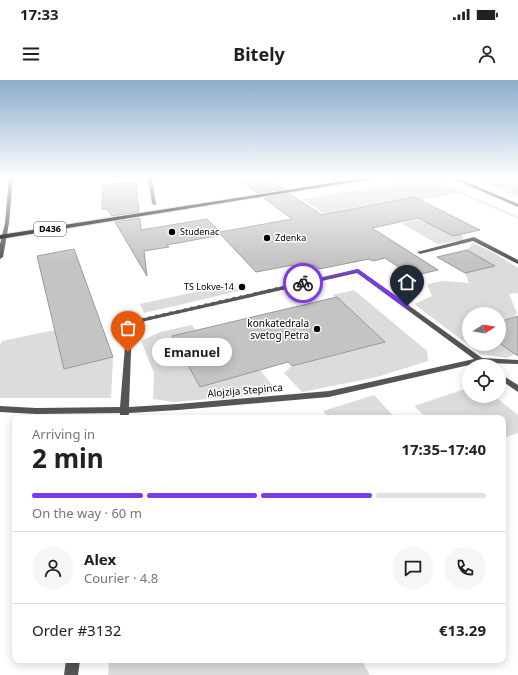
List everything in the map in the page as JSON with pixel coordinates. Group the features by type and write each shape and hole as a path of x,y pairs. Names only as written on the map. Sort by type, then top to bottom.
{"main road":[{"name":"D436","path":"2,236 196,206"}],"street":[{"path":"0,257 7,206"},
{"path":"420,252 474,239 518,262"},
{"path":"124,414 129,323 358,270 479,359"},
{"name":"Alojzija Stepinca","path":"506,361 518,362"},
{"name":"Alojzija Stepinca","path":"0,410 124,414 178,407 329,394 462,364"},
{"path":"506,380 518,389"},
{"path":"71,675 72,663"}],"shaded area":[{"path":"313,206 366,206 354,208 359,211 329,217"},
{"path":"488,206 493,206 518,217 518,219"},
{"path":"417,220 429,223 453,236 462,234 463,240 437,244 401,223"},
{"path":"473,243 494,253 518,268 518,293 509,294 517,313 513,317 506,320 506,307 462,307 462,340 414,304 432,296 427,284 443,281 469,283 465,273 495,266 467,250"},
{"path":"232,284 239,291 144,313 140,304"},
{"path":"354,290 427,351 428,361 377,377 302,392 284,373 292,366 384,342 333,295"},
{"path":"192,325 196,331 200,387 260,370 273,386 269,394 174,402 153,399 154,373 141,341 160,332"},
{"path":"55,330 64,369 113,357 111,398 0,398 0,346 2,341"},
{"path":"506,348 516,354 506,358 480,354 476,351 506,351"},
{"path":"462,390 462,403 503,403 518,415 518,433 506,437 506,415 424,415 414,406"},
{"path":"374,395 392,415 326,415 323,411"},
{"path":"109,663 363,663 370,675 108,675"}],"building":[{"path":"102,206 138,206 139,212 112,216 107,209 102,209"},
{"path":"274,206 308,206 322,215 369,206 432,206 480,230 453,236 418,218 372,228 438,270 412,276 385,258 373,261 369,259 319,269 314,265 297,268 293,265 256,272 221,235 144,251 147,276 115,222 140,218 141,230 207,219 220,232 292,219"},
{"path":"74,249 113,357 64,369 37,256"},
{"path":"467,250 495,266 465,273 437,257"},
{"path":"337,297 385,342 292,366 288,362 200,387 172,336"},
{"path":"518,316 518,356 506,348 506,320"}],"way so far":[{"path":"128,352 129,323 303,283"}],"place":[{"name":"Studenac","path":"172,232"},
{"name":"Zdenka","path":"267,238"},
{"name":"TS Lokve-14","path":"242,287"},
{"name":"konkatedrala svetog Petra","path":"317,329"},
{"name":"Emanuel","path":"128,352"}],"route":[{"path":"303,283 358,270 407,306"}]}
